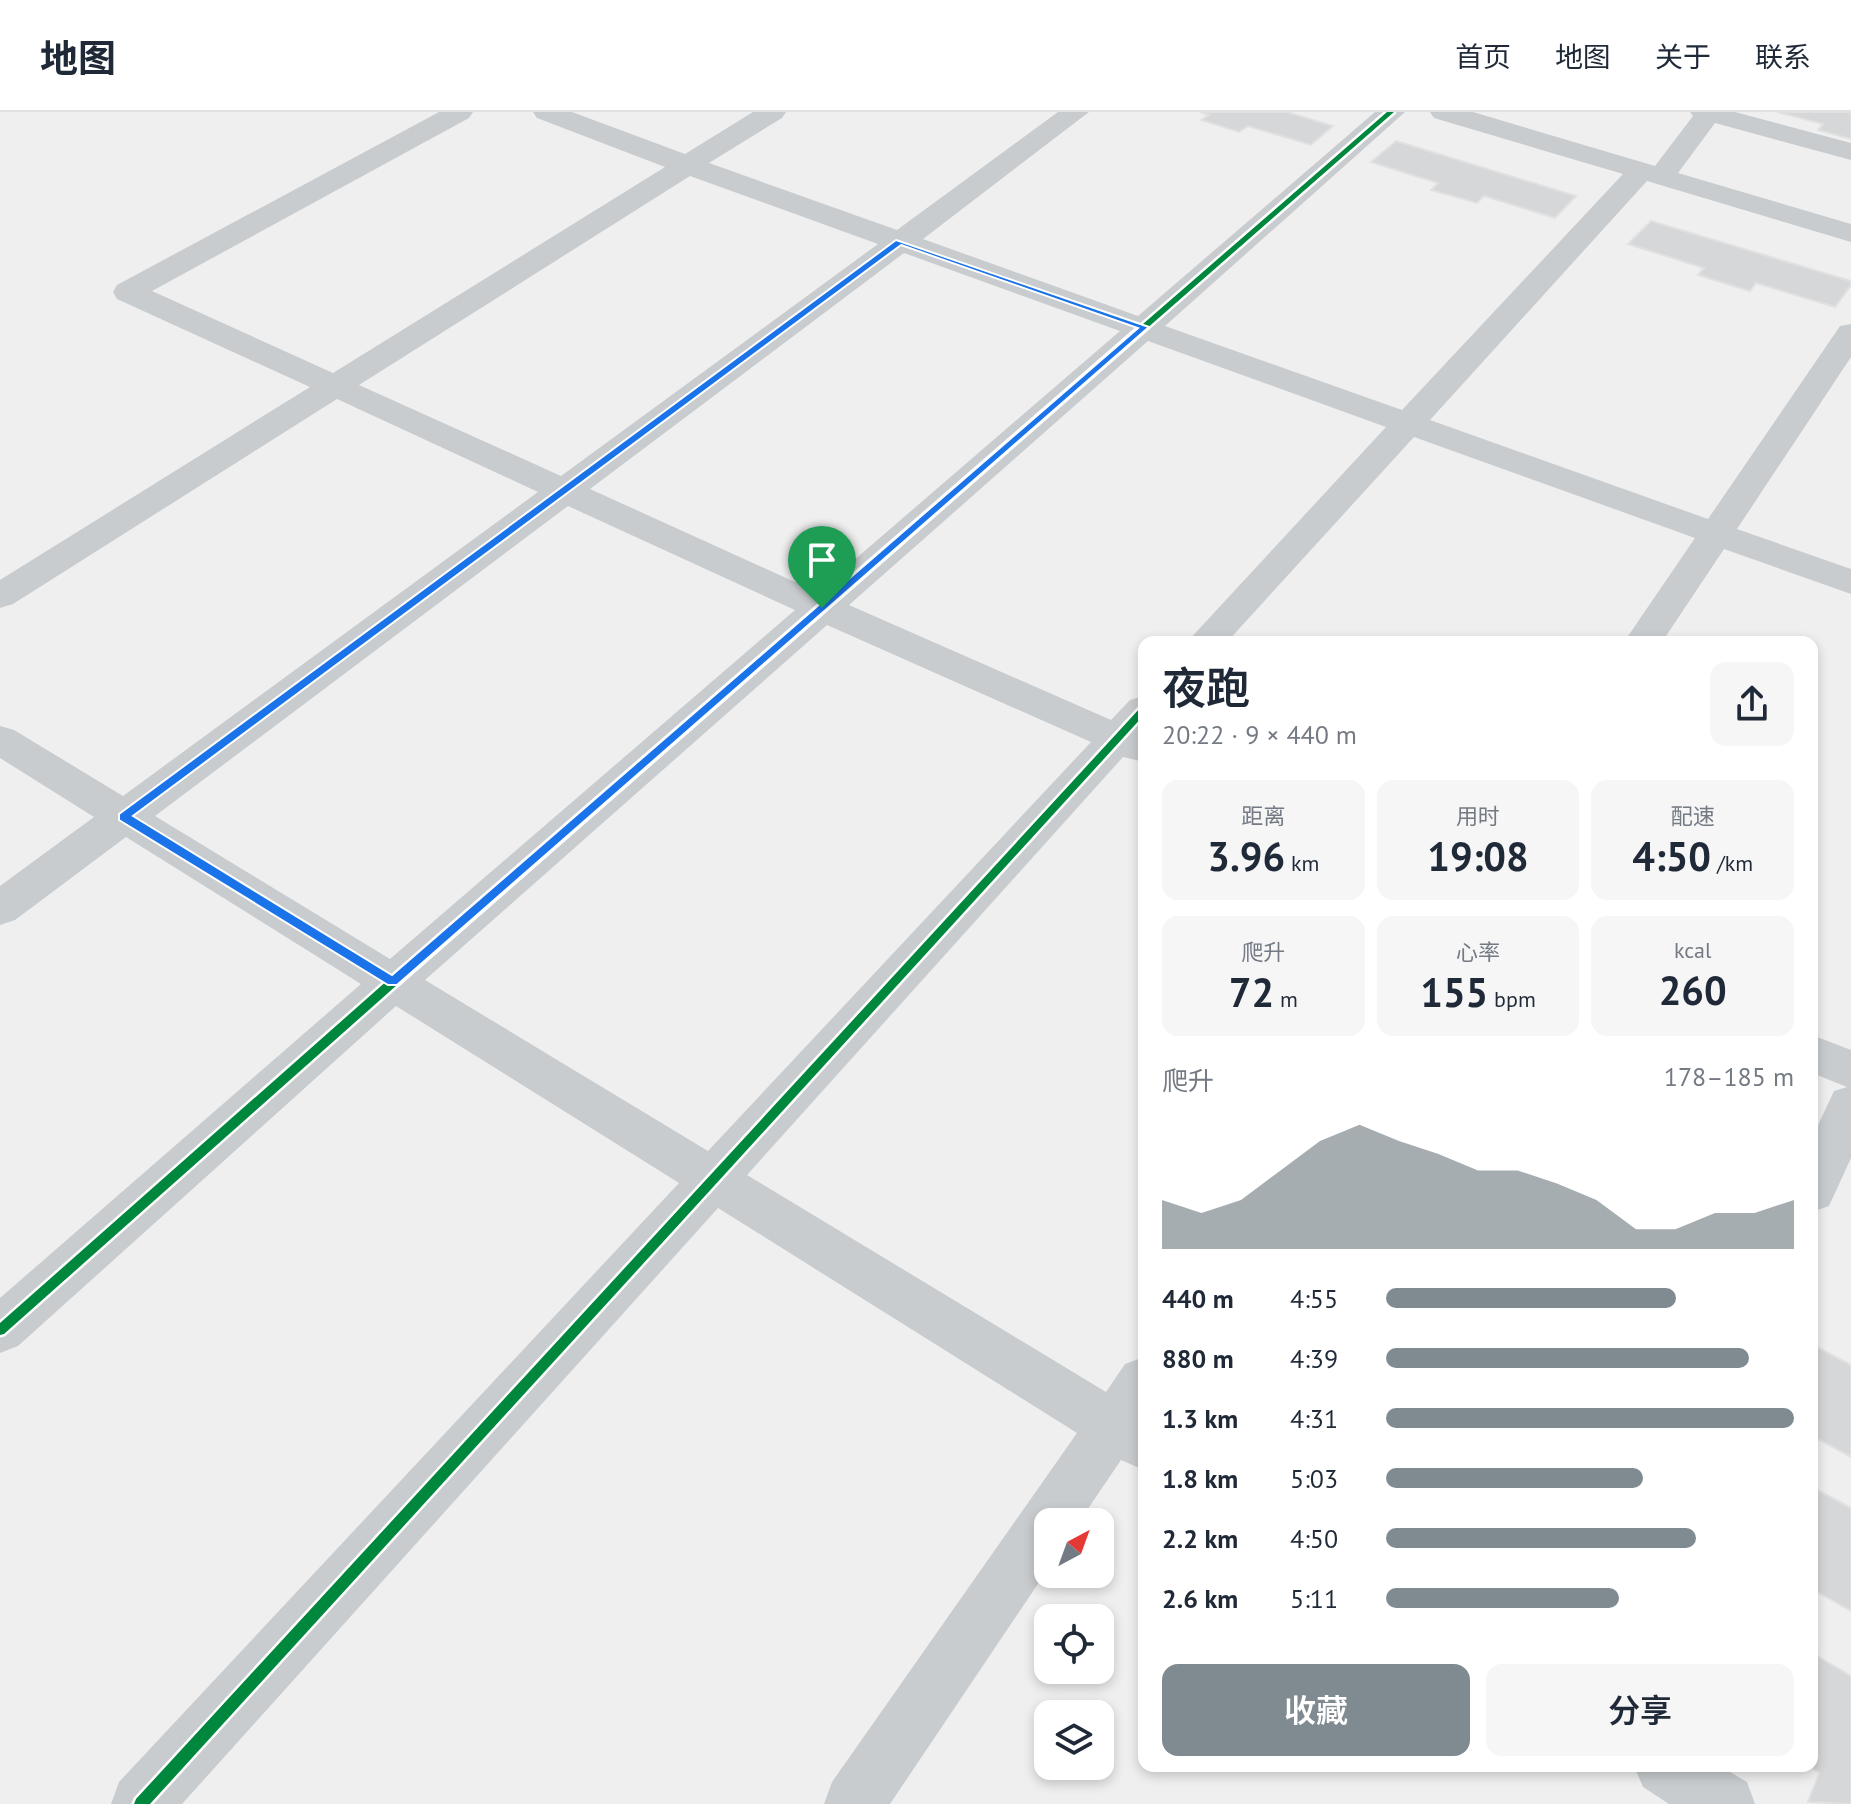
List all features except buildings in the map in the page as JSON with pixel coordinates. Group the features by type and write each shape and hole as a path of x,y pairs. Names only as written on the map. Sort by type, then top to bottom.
{"street":[{"path":"141,1804 711,1179 1135,732 822,608 128,292 459,112"},
{"path":"547,112 899,242 1145,327 1851,582"},
{"path":"0,596 772,112"},
{"path":"0,909 1075,112"},
{"path":"0,1330 393,982 1391,112"},
{"path":"1444,112 1851,233"},
{"path":"1212,636 1407,424 1651,174 1707,112 1851,152"},
{"path":"1647,636 1851,333"},
{"path":"0,740 1129,1436"},
{"path":"1818,1056 1851,1070"},
{"path":"1818,1178 1851,1105"},
{"path":"854,1804 1129,1436 1138,1403"},
{"path":"1674,1772 1725,1804"}],"cycle path":[{"path":"0,1330 393,982 1391,112"},
{"path":"141,1804 1138,716"}],"route":[{"path":"899,242 1145,327 822,608 393,982 124,817 899,242"}]}
